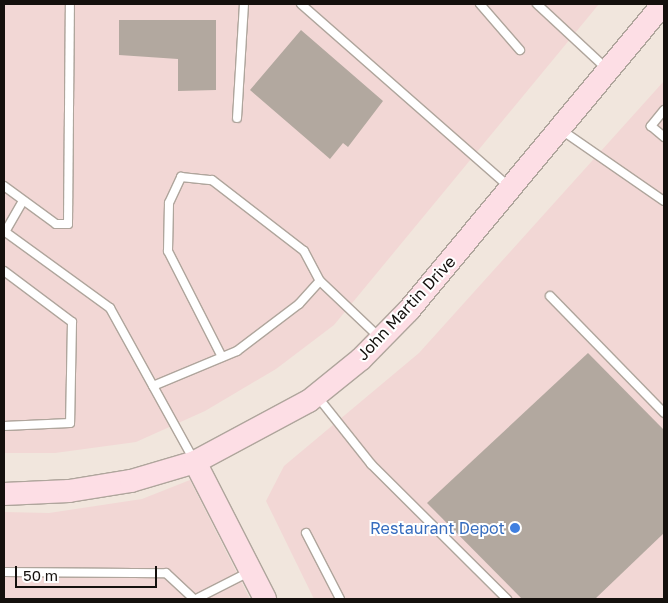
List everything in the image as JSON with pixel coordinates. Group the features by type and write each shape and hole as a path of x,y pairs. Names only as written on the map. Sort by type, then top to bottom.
{"street":[{"name":"John Martin Drive","path":"4,494 86,488 195,462 254,434 316,395 382,339 511,188 558,128 663,4"},
{"path":"195,462 265,599"}],"lane":[{"path":"4,186 22,202 56,224 68,224 70,4"},
{"path":"237,118 244,4"},
{"path":"302,4 511,188"},
{"path":"480,4 520,50"},
{"path":"537,4 608,70"},
{"path":"664,110 651,126 664,137"},
{"path":"558,128 664,201"},
{"path":"222,357 168,251 169,203 181,177 212,180 304,251 320,281 382,339"},
{"path":"22,202 5,232 110,308 195,462"},
{"path":"4,271 72,322 70,423 4,426"},
{"path":"153,386 237,351 299,304 320,281"},
{"path":"550,296 664,413"},
{"path":"316,395 370,464 506,599"},
{"path":"306,533 340,599"},
{"path":"4,572 166,573 195,599 250,571"}],"shaded area":[{"path":"4,4 599,4 334,325 276,369 205,411 136,442 55,453 4,453"},
{"path":"664,81 664,599 314,599 266,501 284,466 419,353"},
{"path":"190,480 250,599 4,599 4,512 49,513 142,499"}],"building":[{"path":"119,20 216,20 216,90 178,91 178,59 119,55"},
{"path":"301,30 383,101 348,147 343,143 330,159 250,90"},
{"path":"588,353 664,430 664,533 595,599 522,599 427,503"}],"place":[{"name":"Restaurant Depot","path":"515,528"}]}
